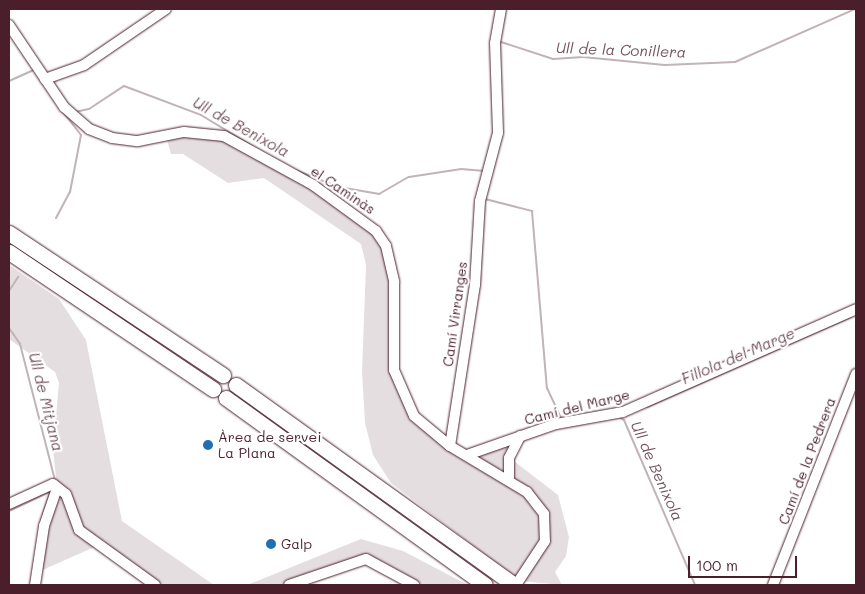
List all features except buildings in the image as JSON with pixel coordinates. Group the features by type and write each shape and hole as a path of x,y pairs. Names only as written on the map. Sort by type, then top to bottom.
{"highway":[{"path":"9,233 222,375"},
{"path":"9,252 213,389"},
{"path":"236,384 515,585"},
{"path":"226,398 485,585"}],"street":[{"path":"45,79 84,65 166,9"},
{"name":"Camí Virranges","path":"450,446 475,285 480,201 497,140 495,43 501,9"},
{"name":"el Caminàs","path":"9,25 64,107 89,129 112,138 138,141 184,132 224,136 362,217 381,238 392,265 392,347 403,395 426,429 450,446 509,480 538,502 544,514 545,541 537,556 515,585"},
{"name":"Camí del Marge","path":"467,455 520,436 580,418 623,412 856,309"},
{"name":"Camí de la Pedrera","path":"773,585 856,374"},
{"path":"509,480 509,458 520,436"},
{"path":"9,504 53,484 66,494 78,530 155,585"},
{"path":"35,585 44,526 57,488"},
{"path":"289,585 366,559 414,585"}],"shaded area":[{"path":"184,133 211,133 235,141 313,186 376,231 391,265 392,347 403,395 425,429 467,456 519,437 509,458 509,479 481,464 509,481 510,458 558,495 569,537 566,556 555,572 562,585 520,581 545,541 547,527 544,514 538,502 513,482 537,502 546,527 544,541 518,580 391,483 373,455 365,423 362,372 366,265 361,244 264,178 228,183 183,154 171,154 166,136"},
{"path":"9,265 59,299 86,340 122,521 214,585 156,585 99,545 38,572 57,488 53,449 59,383 55,372 9,339"},
{"path":"361,539 403,551 468,585 415,585 377,561 288,585 247,585"}],"waterway":[{"name":"Ull de la Conillera","path":"498,41 553,59 583,57 665,65 735,62 855,9"},
{"path":"9,81 34,70"},
{"name":"Ull de Benixola","path":"75,112 89,109 124,86 201,115 252,146"},
{"name":"Ull de Mitjana","path":"56,218 70,192 81,135 61,109"},
{"name":"Ull de Benixola","path":"295,170 339,187 379,194 409,177 461,169 485,171"},
{"name":"Ull de Benixola","path":"485,199 532,211 547,388 561,418"},
{"name":"Ull de Mitjana","path":"9,291 18,277"},
{"name":"Fillola del Marge","path":"647,407 851,317"},
{"name":"Ull de Mitjana","path":"9,328 20,344 55,480"},
{"name":"Ull de Benixola","path":"619,417 624,420 695,585"},
{"name":"Ull de Mitjana","path":"41,521 51,490"},
{"path":"9,511 49,492"}],"place":[{"name":"Àrea de servei La Plana","path":"208,445"},
{"name":"Galp","path":"271,544"}]}
